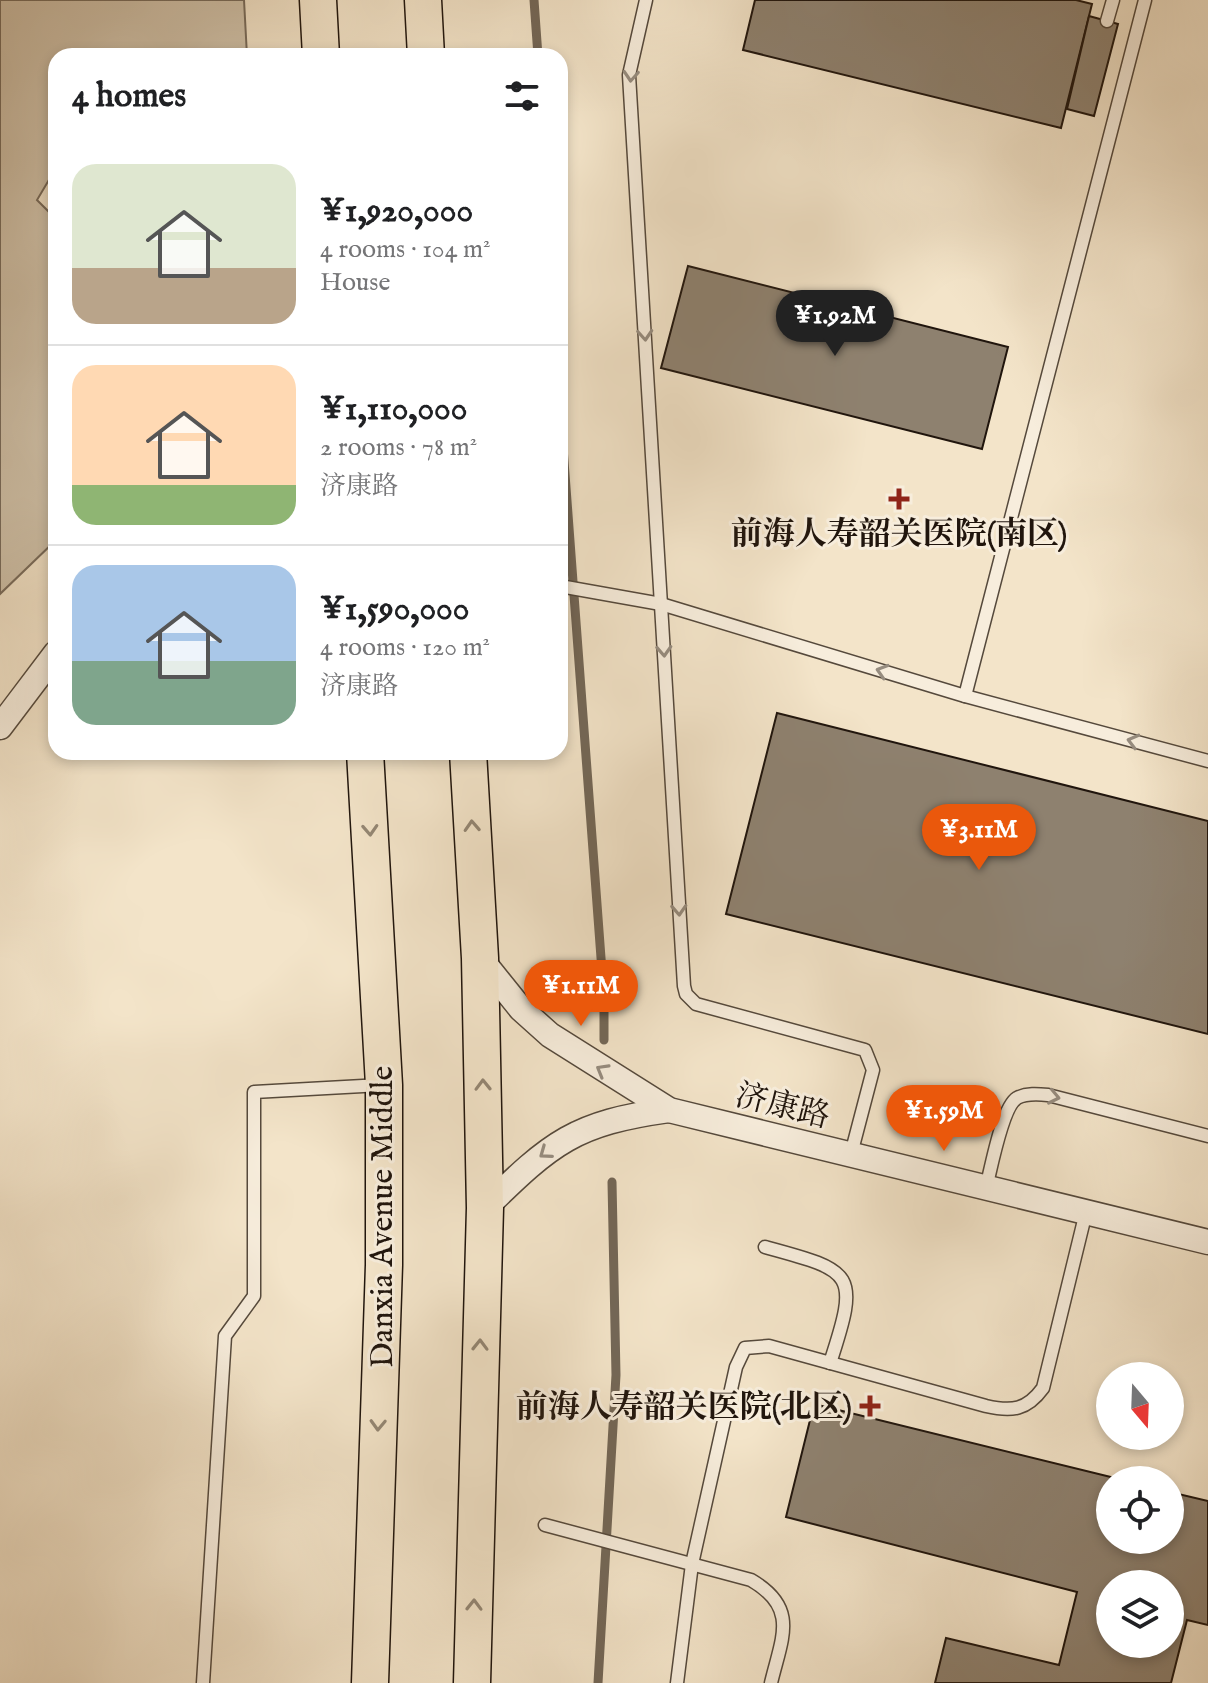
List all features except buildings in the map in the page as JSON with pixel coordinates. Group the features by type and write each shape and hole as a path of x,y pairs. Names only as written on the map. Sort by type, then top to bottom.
{"main road":[{"path":"318,0 321,48"},
{"path":"423,0 426,48"},
{"name":"Danxia Avenue Middle","path":"365,760 384,1085 384,1265 370,1683"},
{"path":"468,760 480,958 485,1208 472,1683"}],"street":[{"path":"0,727 48,664"},
{"name":"济康路","path":"480,958 521,1009 550,1035 669,1110 1208,1242"},
{"name":"济康路","path":"485,1208 530,1163 589,1126 669,1110"}],"lane":[{"path":"646,0 629,75 686,994 696,1004 865,1050 873,1070 851,1154"},
{"path":"1107,21 1113,0"},
{"path":"965,696 1145,0"},
{"path":"568,587 661,604 965,696 1208,761"},
{"path":"203,1683 225,1336 254,1296 254,1092 384,1085"},
{"path":"986,1188 1007,1113 1017,1098 1026,1095 1048,1095 1208,1136"},
{"path":"677,1683 692,1564 736,1367 745,1348 769,1346 1006,1410 1033,1402 1043,1388 1086,1212"},
{"path":"765,1247 826,1264 839,1273 849,1300 830,1363"},
{"path":"545,1525 751,1580 769,1591 781,1607 784,1627 771,1683"}],"shaded area":[{"path":"0,0 244,0 247,48 48,48 48,181 37,200 48,211 48,548 0,594"}],"waterway":[{"path":"534,0 537,48"},
{"path":"568,514 604,998 604,1040"},
{"path":"598,1683 616,1375 612,1182"}],"place":[{"name":"前海人寿韶关医院(南区)","path":"899,499"},
{"name":"前海人寿韶关医院(北区)","path":"870,1406"}]}
